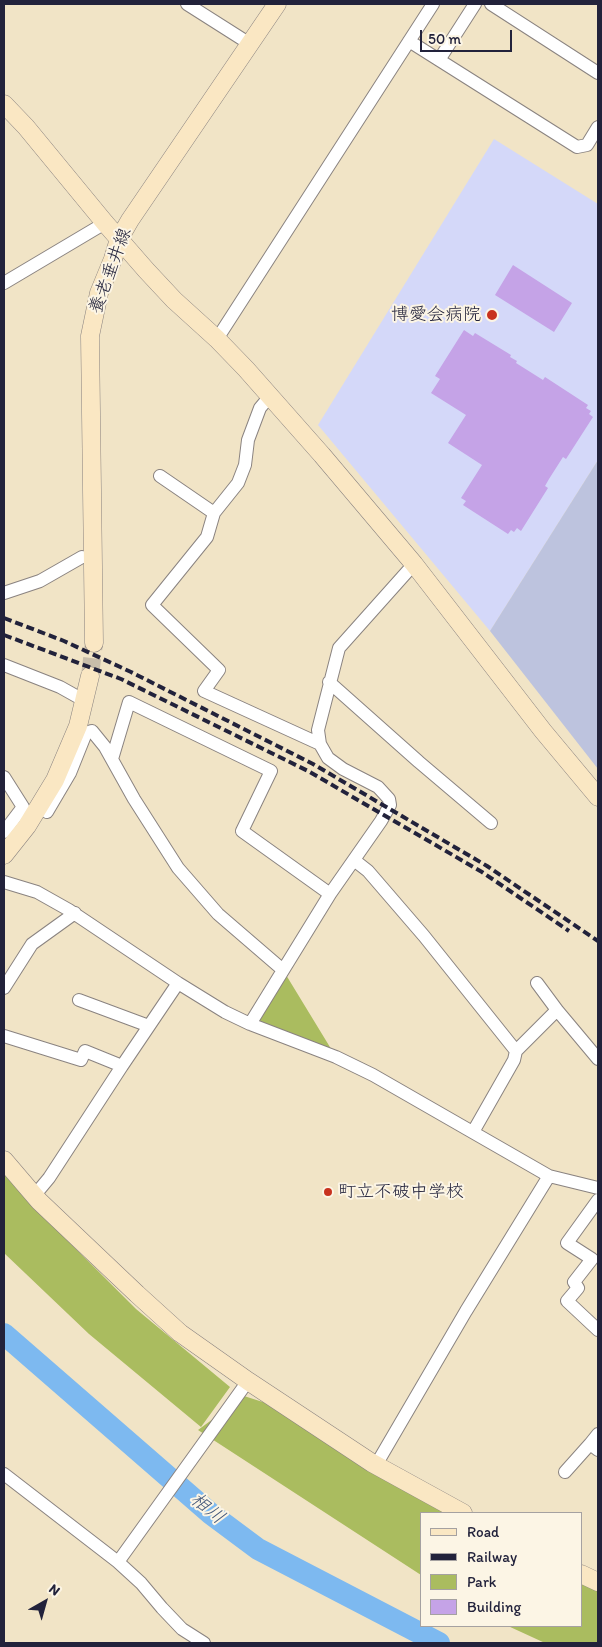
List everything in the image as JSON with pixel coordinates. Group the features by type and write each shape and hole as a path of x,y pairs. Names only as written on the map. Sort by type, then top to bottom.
{"street":[{"path":"187,4 250,44"},
{"name":"養老垂井線","path":"94,643 90,336 99,293 119,239 130,220 277,4"},
{"path":"217,339 433,4"},
{"path":"439,60 475,4"},
{"path":"491,4 598,73"},
{"path":"409,41 576,147 587,145 598,127"},
{"path":"4,104 26,127 105,223 174,300 217,339 322,455 414,564 543,731 598,797"},
{"path":"4,283 105,223"},
{"path":"270,396 260,408 248,440 245,465 238,483 214,513 207,537 152,605 219,670 204,690 320,744"},
{"path":"160,476 214,513"},
{"path":"4,593 40,582 82,557"},
{"path":"250,1024 330,894 390,805 389,799 378,787 343,769 328,758 320,744 318,730 339,648 414,564"},
{"path":"4,664 60,687 85,702"},
{"path":"4,855 27,826 55,780 68,754 85,702 90,676"},
{"path":"329,682 419,762 491,822"},
{"path":"112,759 130,702 271,771 242,831 330,894"},
{"path":"47,812 70,773 86,733 92,731 105,747 162,846 178,868 218,914 283,970"},
{"path":"4,777 23,807 4,832"},
{"path":"354,860 368,871 424,936 516,1051"},
{"path":"4,882 36,892 75,913 178,983 225,1012 250,1024 336,1057 373,1075 549,1176 598,1188"},
{"path":"4,988 8,970 32,944 75,913"},
{"path":"34,1196 49,1178 178,983"},
{"path":"537,983 598,1059"},
{"path":"79,1000 149,1026"},
{"path":"473,1132 514,1060 516,1051 557,1010"},
{"path":"4,1036 81,1060 85,1050 122,1066"},
{"path":"4,1160 34,1196 109,1268 173,1326 209,1354 244,1386 376,1465 461,1512"},
{"path":"376,1465 466,1311 549,1176"},
{"path":"598,1200 567,1243 592,1259 574,1282 578,1288 567,1302 598,1330"},
{"path":"121,1557 244,1386"},
{"path":"565,1472 594,1447 598,1434"},
{"path":"4,1474 121,1557 162,1608 182,1629 204,1643"},
{"path":"582,1574 598,1582"},
{"path":"182,1629 188,1643"}],"shaded area":[{"name":"博愛会病院","path":"494,139 598,204 598,460 490,631 318,425"},
{"path":"598,460 598,769 490,631"}],"green space":[{"path":"283,970 336,1057 250,1024"},
{"path":"4,1171 23,1196 136,1309 230,1387 201,1427 89,1334 4,1253"},
{"path":"244,1396 269,1404 365,1467 443,1512 420,1512 420,1574 198,1430"},
{"path":"582,1580 598,1587 598,1643 545,1643 510,1627 582,1627"}],"building":[{"path":"513,265 572,303 554,332 495,295"},
{"path":"464,330 473,336 475,333 511,355 510,357 517,361 516,363 543,380 545,377 588,405 586,408 591,411 589,414 593,417 566,459 563,457 549,479 545,486 548,488 521,531 517,528 514,532 511,530 508,534 463,505 466,501 461,498 482,465 448,443 466,415 431,393 440,379 435,376"}],"waterway":[{"name":"相川","path":"4,1334 211,1514 258,1549 439,1643"}],"tunnel":[{"path":"90,676 94,643"}],"railway":[{"path":"4,618 64,641 131,672 313,764 487,866 598,941"},
{"path":"4,635 121,679 308,771 482,872 569,931"}],"place":[{"name":"博愛会病院","path":"492,315"},
{"name":"町立不破中学校","path":"328,1192"}]}
